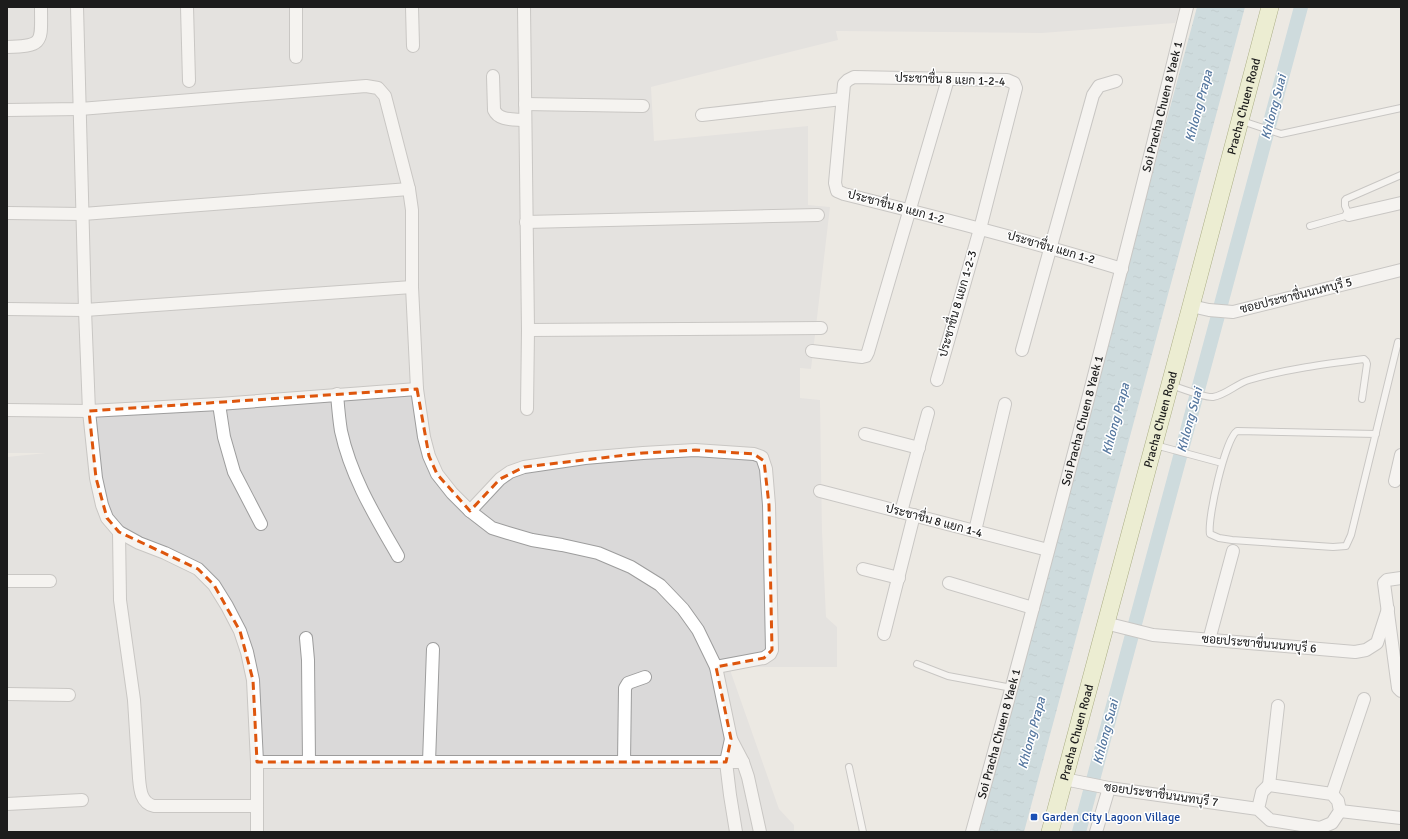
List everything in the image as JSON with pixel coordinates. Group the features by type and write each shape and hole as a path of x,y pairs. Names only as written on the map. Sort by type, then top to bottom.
{"main road":[{"name":"Pracha Chuen Road","path":"1050,832 1153,444 1178,387 1191,306 1248,122 1270,7"}],"street":[{"path":"7,47 25,46 39,41 41,30 41,7"},
{"path":"77,7 89,411 96,478 102,505 107,518 119,532 138,543 165,553 198,569 214,585 240,631 247,652 253,680 257,762 257,832"},
{"path":"187,7 189,81"},
{"path":"296,7 296,57"},
{"path":"412,7 412,46"},
{"path":"524,7 524,120 528,330 527,409"},
{"name":"Soi Pracha Chuen 8 Yaek 1","path":"972,832 1012,688 1122,269 1187,7"},
{"path":"493,76 494,110 496,115 502,118 524,120"},
{"name":"ประชาชื่น 8 แยก 1-2-4","path":"854,77 1006,80 1014,83 1016,88 980,229"},
{"name":"ประชาชื่น 8 แยก 1-2","path":"854,77 846,81 842,99 835,183 837,191 980,229"},
{"path":"812,351 854,357 866,356 868,352 948,79"},
{"path":"1022,350 1094,95 1099,86 1116,80"},
{"path":"7,110 80,109 366,86 378,88 385,96 409,189 412,210 412,287 418,389 424,437 429,456 437,474 470,511 492,528 508,534 598,553 632,567 660,585 683,609 698,630 716,667 731,739 743,762 748,777 760,832"},
{"path":"702,115 842,99"},
{"path":"525,104 643,106"},
{"path":"7,213 83,214 409,189"},
{"path":"1349,216 1401,203"},
{"path":"526,222 818,215"},
{"name":"ประชาชื่น แยก 1-2","path":"980,229 1050,247 1122,269"},
{"name":"ประชาชื่น 8 แยก 1-2-3","path":"937,380 980,229"},
{"name":"ซอยประชาชื่นนนทบุรี 5","path":"1191,306 1209,310 1234,312 1401,270"},
{"path":"7,309 85,310 412,287"},
{"path":"528,330 821,328"},
{"path":"7,410 89,411 219,404 418,389"},
{"path":"337,394 341,430 349,459 368,504 398,556"},
{"path":"219,404 224,437 234,472 261,524"},
{"path":"975,531 1005,404"},
{"path":"901,512 928,413"},
{"path":"865,434 919,448"},
{"path":"470,511 500,479 510,472 524,467 600,457 695,450 754,454 762,457 766,469 768,505 772,650 770,654 764,658 716,667"},
{"path":"1395,481 1401,455"},
{"name":"ประชาชื่น 8 แยก 1-4","path":"820,491 1048,550"},
{"path":"884,634 914,515"},
{"path":"119,532 120,600 134,700 139,778 143,799 148,805 154,806 257,806"},
{"path":"1209,640 1232,551"},
{"path":"863,569 898,578"},
{"path":"1401,578 1387,580 1384,583 1398,688 1401,691"},
{"path":"7,581 50,581"},
{"path":"949,582 1033,608"},
{"name":"ซอยประชาชื่นนนทบุรี 6","path":"1105,623 1153,635 1355,652 1366,650 1377,643 1388,609"},
{"path":"306,638 308,660 308,762"},
{"path":"429,762 433,649"},
{"path":"624,762 625,688 628,683 645,677"},
{"path":"7,694 69,695"},
{"path":"1332,794 1364,699"},
{"path":"1269,785 1332,794 1338,801 1340,811 1332,823 1320,828 1270,820 1258,809 1262,792 1269,785 1278,706"},
{"path":"731,739 726,762 736,832"},
{"path":"257,762 743,762"},
{"name":"ซอยประชาชื่นนนทบุรี 7","path":"1064,779 1106,787 1258,809"},
{"path":"1096,832 1106,787"},
{"path":"7,804 82,800"},
{"path":"1340,811 1401,818"}],"lane":[{"path":"1248,122 1281,134 1401,108"},
{"path":"1310,226 1349,216 1344,206 1344,200 1401,176"},
{"path":"1376,434 1237,431 1232,436 1222,463 1209,523 1210,534 1232,540 1341,547 1346,546 1351,535 1376,434 1398,342"},
{"path":"1178,387 1212,397 1221,395 1246,381 1260,377 1291,370 1364,360 1367,364 1362,399"},
{"path":"1153,444 1222,463"},
{"path":"917,664 948,676 1012,688"},
{"path":"849,767 863,832"}],"highlighted area":[{"path":"417,389 429,456 437,474 470,511 500,479 524,467 643,453 695,450 754,454 764,461 769,505 772,650 764,658 716,667 731,739 726,762 257,762 253,680 240,631 214,585 198,569 119,532 107,518 96,478 89,411"}],"shaded area":[{"path":"7,7 1180,7 1175,23 1042,33 836,31 838,40 651,87 654,141 808,126 808,205 830,207 811,369 800,368 800,398 820,400 822,531 826,617 837,627 837,667 729,667 779,809 794,825 794,832 7,832 7,457 46,453 7,453"}],"water":[{"name":"Khlong Prapa","path":"1197,7 1245,7 1024,832 976,832"}],"waterway":[{"name":"Khlong Suai","path":"1079,832 1301,7"}],"place":[{"name":"Garden City Lagoon Village","path":"1034,817"}]}
